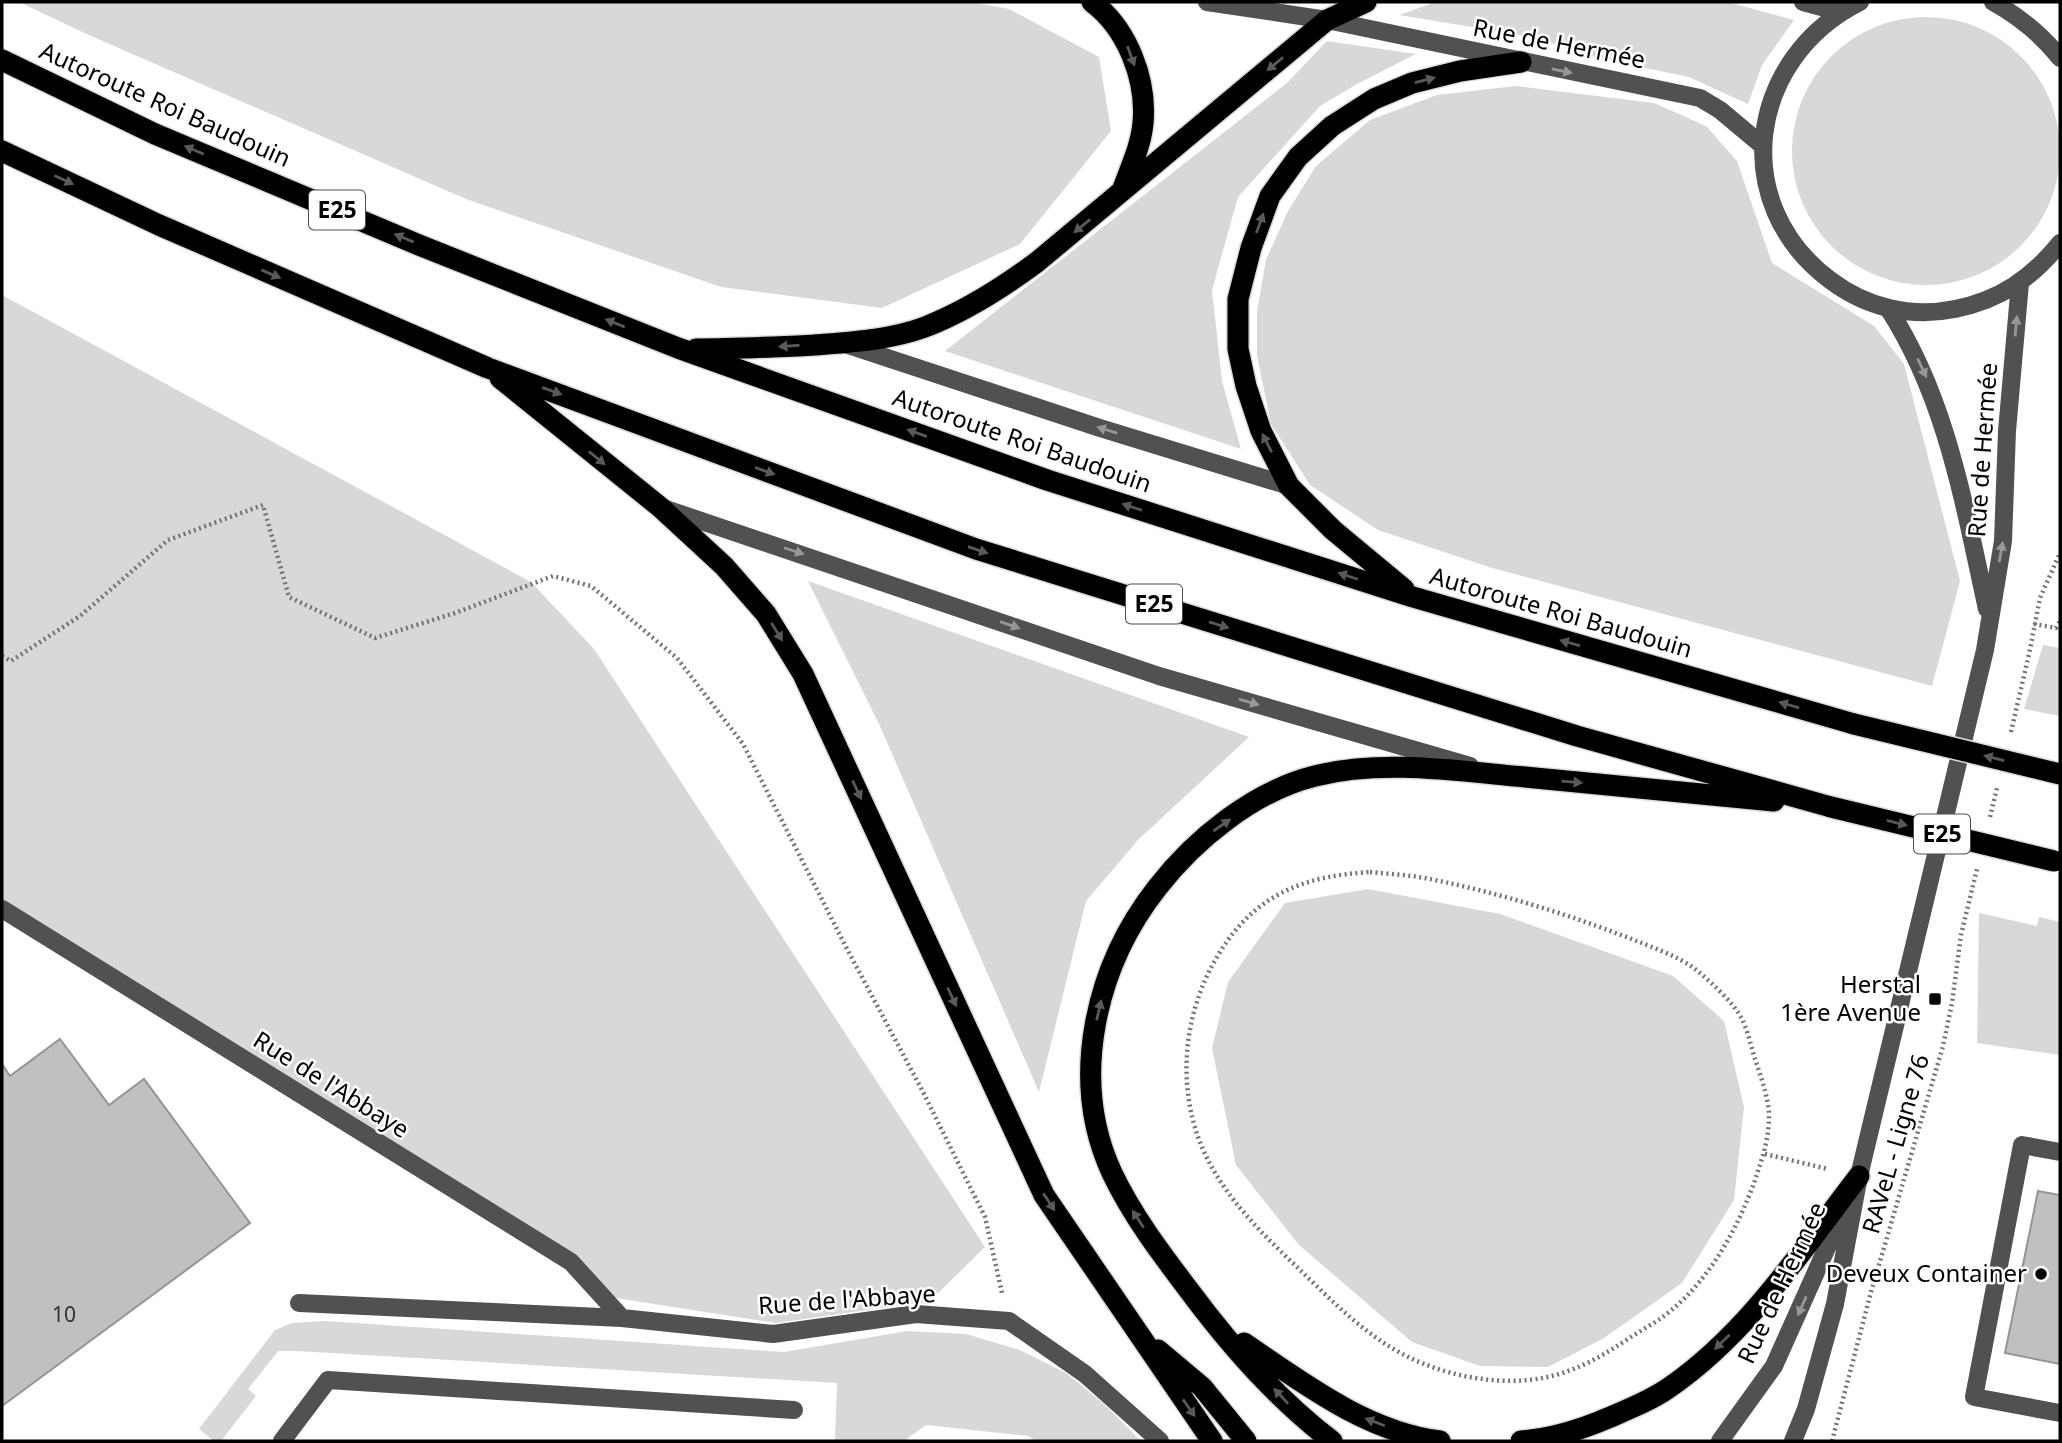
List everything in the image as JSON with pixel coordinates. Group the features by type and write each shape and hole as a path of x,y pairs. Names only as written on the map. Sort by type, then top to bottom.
{"highway":[{"path":"1092,2 1105,11 1125,38 1136,68 1142,96 1143,123 1121,194"},
{"path":"678,348 754,349 882,338 923,328 964,309 1007,284 1037,262 1327,20 1366,2"},
{"name":"Autoroute Roi Baudouin","path":"2,60 155,134 419,245 678,348 1047,480 1413,597 1854,723 2060,774"},
{"path":"1413,597 1333,530 1289,486 1261,431 1246,386 1238,349 1238,299 1251,248 1270,195 1298,156 1332,126 1374,99 1412,83 1460,71 1521,62"},
{"name":"E25","path":"2,151 159,225 488,368 976,549 1577,736 1831,807 2057,862"},
{"path":"488,368 660,507 724,566 766,614 803,674 1044,1195 1212,1441"},
{"path":"1332,1441 1302,1419 1212,1321 1157,1248 1131,1209 1111,1171 1096,1127 1090,1077 1093,1035 1100,1003 1126,935 1144,905 1189,852 1258,800 1314,776 1370,767 1504,775 1831,807"},
{"path":"1521,1441 1563,1434 1595,1423 1632,1408 1670,1387 1720,1345 1765,1298 1859,1176"},
{"path":"1212,1321 1308,1387 1367,1419 1406,1433 1440,1441"},
{"path":"1138,1334 1202,1387 1246,1441"}],"street":[{"name":"Rue de Hermée","path":"1207,2 1327,20 1700,98 1720,110 1763,146"},
{"path":"1803,2 1840,12"},
{"path":"1860,2 1840,12 1809,38 1784,69 1769,106 1763,146 1768,190 1784,231 1811,266 1847,293 1888,309 1934,313 1979,304 2020,284 2044,263 2060,243"},
{"path":"1993,2 2018,16 2042,36 2060,58"},
{"name":"Rue de Hermée","path":"1793,1441 1806,1409 1835,1304 1859,1176 1976,690 2003,541 2007,430 2020,284"},
{"name":"Rue de Hermée","path":"1888,309 1909,341 1927,379 1956,465 1989,620"},
{"path":"841,343 1100,428 1289,486"},
{"path":"660,507 1159,676 1504,775"},
{"name":"Rue de l'Abbaye","path":"2,909 571,1262 622,1318"},
{"path":"2060,1152 2022,1145 1975,1397 2060,1413"},
{"name":"Rue de Hermée","path":"1720,1441 1774,1366 1859,1176"},
{"name":"Rue de l'Abbaye","path":"299,1303 622,1318 773,1334 916,1314 1009,1321"},
{"path":"1009,1321 1085,1374 1160,1441"},
{"path":"282,1441 328,1380 794,1410"}],"path":[{"path":"2,656 10,661 80,616 168,540 263,505 289,597 375,638 456,613 553,576 591,586 677,658 743,744 985,1217 1009,1321"},
{"path":"2040,598 2060,553"},
{"path":"2034,624 2056,628 2060,621"},
{"path":"1370,872 1427,878 1601,927 1660,950 1692,966 1742,1018 1763,1085 1769,1116 1765,1154 1744,1212 1714,1262 1666,1315 1601,1357 1559,1375 1518,1380 1488,1380 1457,1374 1410,1358 1385,1344 1359,1325 1238,1207 1210,1164 1194,1127 1186,1086 1186,1044 1198,999 1212,965 1230,936 1274,897 1291,886 1333,874 1370,872"},
{"name":"RAVeL - Ligne 76","path":"1832,1441 1871,1292 1943,1046 1961,935"},
{"path":"1765,1154 1859,1176"}],"shaded area":[{"path":"19,2 971,2 1009,9 1099,57 1111,131 1020,244 882,308 721,287 466,199"},
{"path":"1436,2 1728,2 1794,20 1762,65 1748,104 1689,77 1601,59 1532,37 1399,15"},
{"path":"1926,17 1977,27 2021,56 2050,100 2060,151 2050,202 2021,246 1977,275 1926,285 1875,275 1831,246 1802,202 1792,151 1802,100 1831,56 1875,27"},
{"path":"1327,41 1416,54 1320,106 1238,197 1212,290 1222,381 1241,449 945,351 1287,83"},
{"path":"1516,86 1654,103 1706,126 1737,161 1772,263 1874,326 1904,364 1960,581 1932,686 1492,568 1378,530 1310,485 1271,424 1257,356 1257,311 1266,260 1288,211 1316,166 1370,120 1437,95"},
{"path":"2,295 531,582 594,649 985,1247 930,1301 776,1323 603,1296 571,1262 2,909"},
{"path":"808,581 1249,737 1138,840 1086,901 1039,1092 880,726"},
{"path":"2043,645 2060,648 2060,716 2024,709"},
{"path":"1368,889 1500,914 1673,976 1724,1021 1744,1107 1734,1200 1682,1283 1604,1338 1548,1367 1480,1366 1412,1342 1299,1245 1236,1165 1212,1048 1228,982 1285,903"},
{"path":"1979,913 2037,926 2039,917 2060,922 2060,1055 1977,1043"},
{"path":"326,1321 784,1352 907,1331 966,1334 1020,1350 1066,1373 1104,1404 1141,1441 1035,1441 1028,1436 926,1425 904,1441 835,1441 837,1383 297,1351 278,1351 248,1389 256,1396 221,1441 214,1441 199,1429 275,1330 292,1323"}],"building":[{"path":"60,1039 109,1105 144,1079 250,1223 2,1406 2,1064 10,1076"},
{"name":"Deveux Container","path":"2038,1191 2060,1195 2060,1364 2005,1353"}],"place":[{"name":"Herstal 1ère Avenue","path":"1935,999"},
{"name":"Deveux Container","path":"2041,1274"}]}
